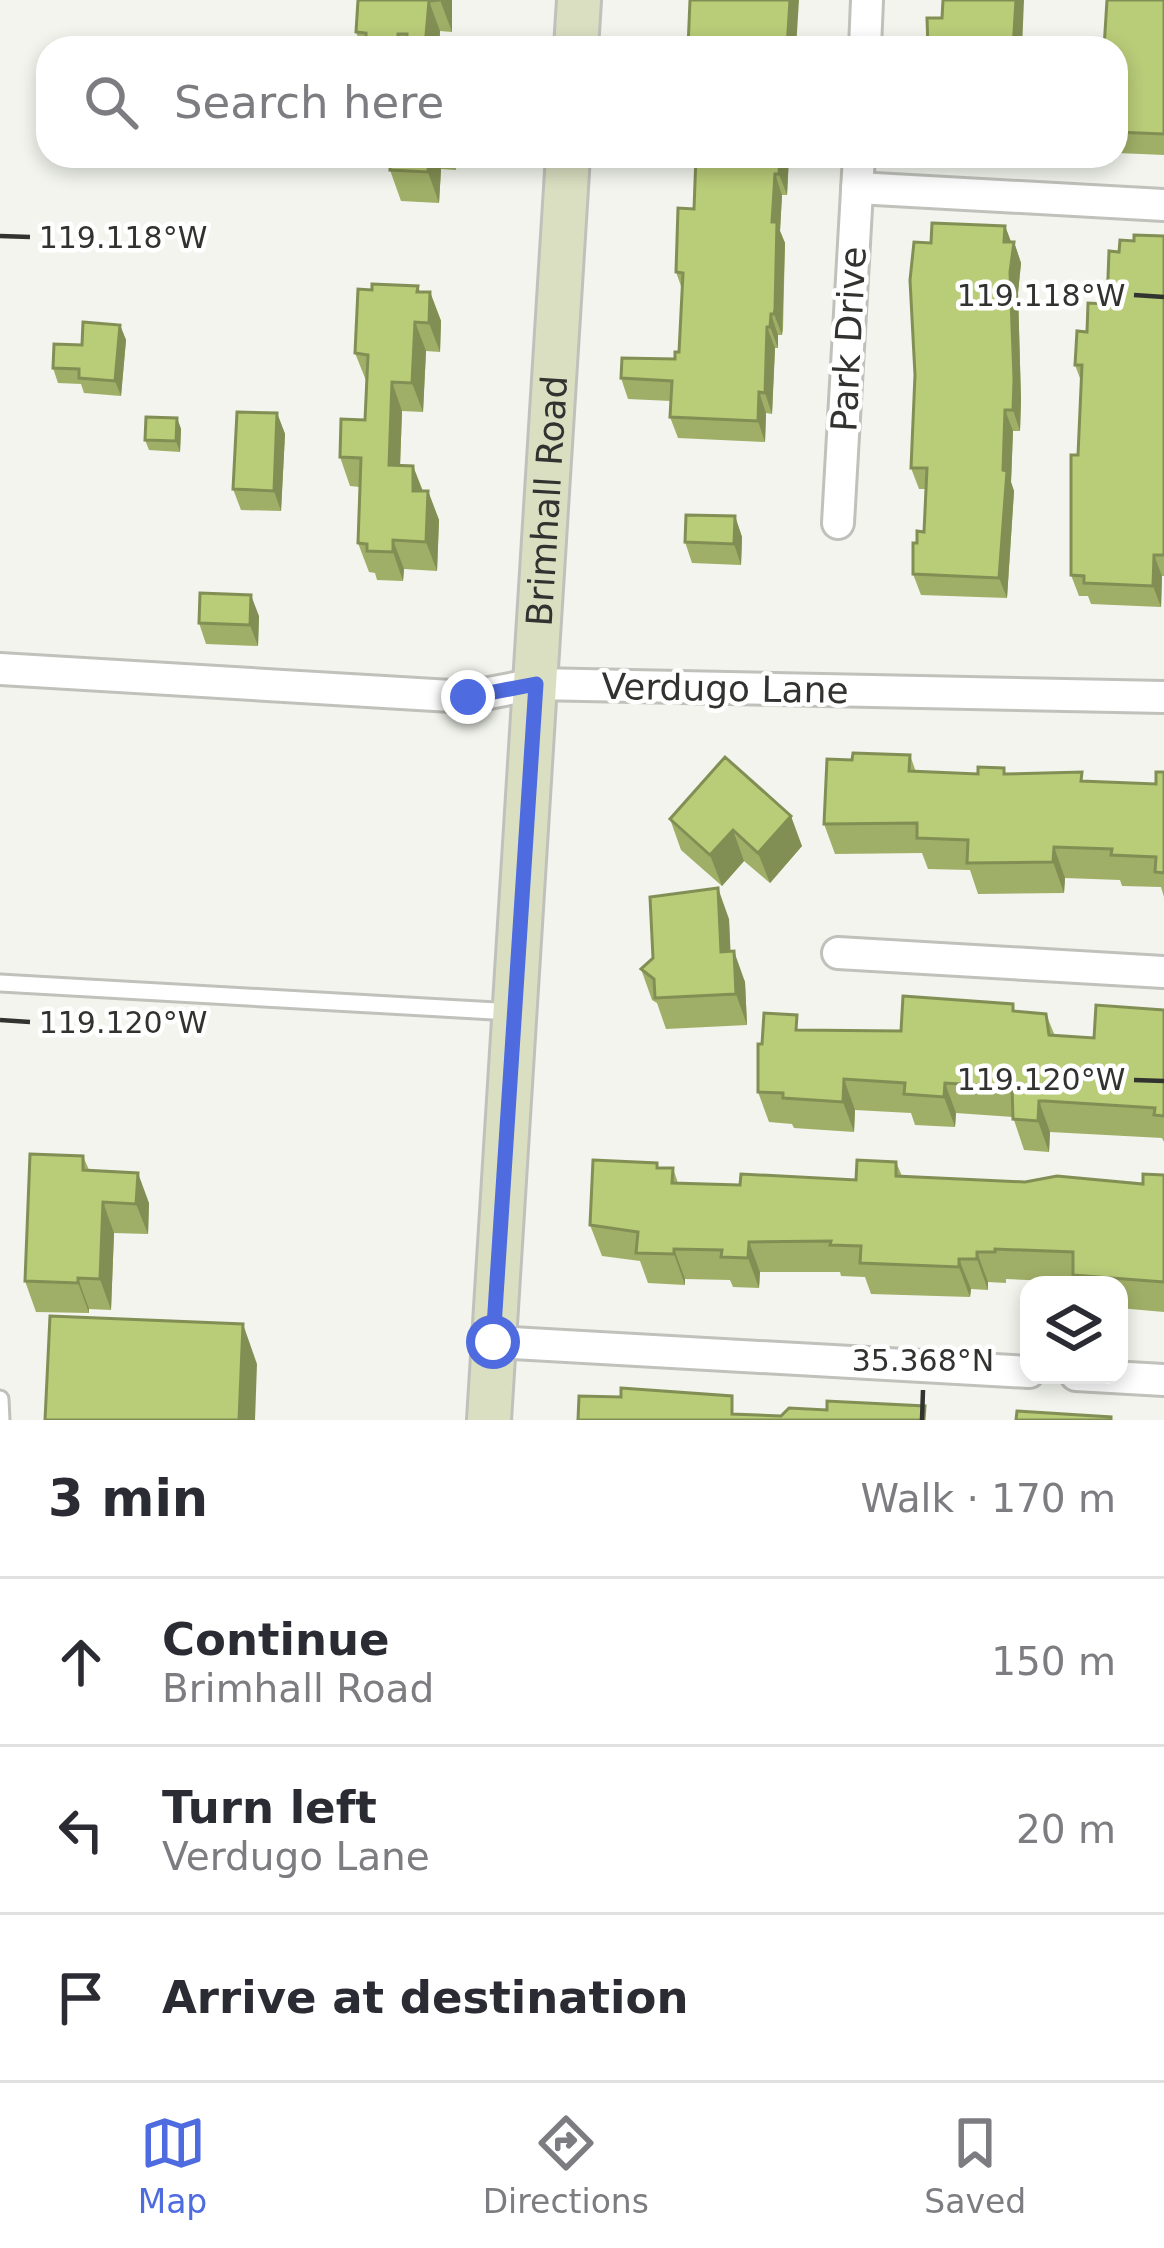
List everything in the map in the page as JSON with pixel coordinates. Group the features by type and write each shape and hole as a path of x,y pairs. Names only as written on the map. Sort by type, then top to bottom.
{"street":[{"path":"577,36 579,0"},
{"path":"866,36 868,0"},
{"name":"Brimhall Road","path":"489,1420 567,168"},
{"name":"Park Drive","path":"838,523 858,168"},
{"path":"857,188 1164,206"},
{"name":"Verdugo Lane","path":"0,669 468,697 536,684 1164,698"},
{"path":"838,953 1164,972"},
{"path":"493,1342 1020,1371"},
{"path":"1128,1378 1164,1380"}],"lane":[{"path":"0,982 515,1012"},
{"path":"0,1399 1,1420"}],"building":[{"path":"358,0 440,0 429,1 426,36 356,32"},
{"path":"690,0 790,0 788,36 688,36"},
{"path":"943,0 1016,0 1014,36 928,36 927,18 942,18"},
{"path":"1107,0 1164,0 1164,134 1128,132 1128,36 1105,36"},
{"path":"390,168 428,168 428,172"},
{"path":"696,168 779,168 772,222 777,222 775,309 767,327 765,393 759,392 758,421 670,417 672,381 621,378 622,358 675,359 679,352 683,273 676,272 678,208 694,209"},
{"path":"932,223 1005,226 1004,242 1014,242 1010,272 1013,410 1005,410 1003,470 1007,471 999,578 913,574 913,543 917,543 917,531 924,532 927,468 911,468 915,375 910,280 914,242 931,243"},
{"path":"1134,235 1164,236 1164,555 1154,555 1153,586 1084,583 1084,576 1071,575 1071,455 1078,455 1082,365 1075,365 1077,331 1087,332 1088,303 1107,304 1109,251 1119,252 1120,240 1134,241"},
{"path":"372,284 418,286 417,292 430,292 429,323 415,322 412,383 392,382 389,465 413,466 413,491 428,491 426,542 393,540 393,552 367,551 367,544 358,543 361,458 340,457 341,419 365,420 368,355 355,353 358,289 372,290"},
{"path":"83,322 120,325 115,381 79,378 79,369 53,368 54,344 82,345"},
{"path":"237,412 277,413 274,491 233,489"},
{"path":"146,417 177,418 176,441 145,440"},
{"path":"686,515 735,516 734,544 685,542"},
{"path":"200,593 251,595 250,625 199,623"},
{"path":"853,753 910,755 909,771 978,774 978,767 1004,768 1004,774 1082,772 1081,781 1156,784 1156,772 1164,772 1164,873 1155,872 1156,857 1111,855 1112,849 1054,847 1053,862 967,863 968,840 917,838 917,823 824,824 827,759 852,760"},
{"path":"725,757 791,816 758,853 733,830 710,855 670,819"},
{"path":"718,888 721,952 734,951 736,994 655,998 654,979 641,969 653,958 650,897"},
{"path":"903,996 1013,1004 1013,1011 1046,1014 1049,1035 1094,1038 1096,1005 1164,1010 1164,1116 1154,1115 1155,1108 1039,1101 1038,1121 1013,1119 1012,1087 945,1083 944,1097 904,1094 905,1083 844,1079 843,1102 758,1092 758,1044 762,1044 764,1013 797,1015 796,1030 901,1031"},
{"path":"30,1154 83,1156 83,1170 138,1173 136,1204 103,1202 100,1279 25,1281"},
{"path":"593,1160 657,1163 657,1168 673,1168 672,1183 740,1185 741,1174 856,1180 857,1160 896,1162 896,1176 1025,1182 1057,1176 1143,1184 1143,1174 1164,1175 1164,1282 1073,1275 1073,1252 995,1249 977,1252 977,1259 959,1259 959,1267 860,1263 861,1246 830,1245 831,1241 749,1242 748,1258 721,1257 722,1250 636,1253 638,1232 590,1225"},
{"path":"50,1316 243,1324 239,1420 45,1420"},
{"path":"621,1388 732,1396 732,1414 781,1416 789,1408 827,1410 827,1401 925,1406 924,1420 578,1420 579,1396 621,1397"},
{"path":"1017,1411 1111,1417 1111,1420 1016,1420"}],"route":[{"path":"468,697 536,684 493,1342"}]}
